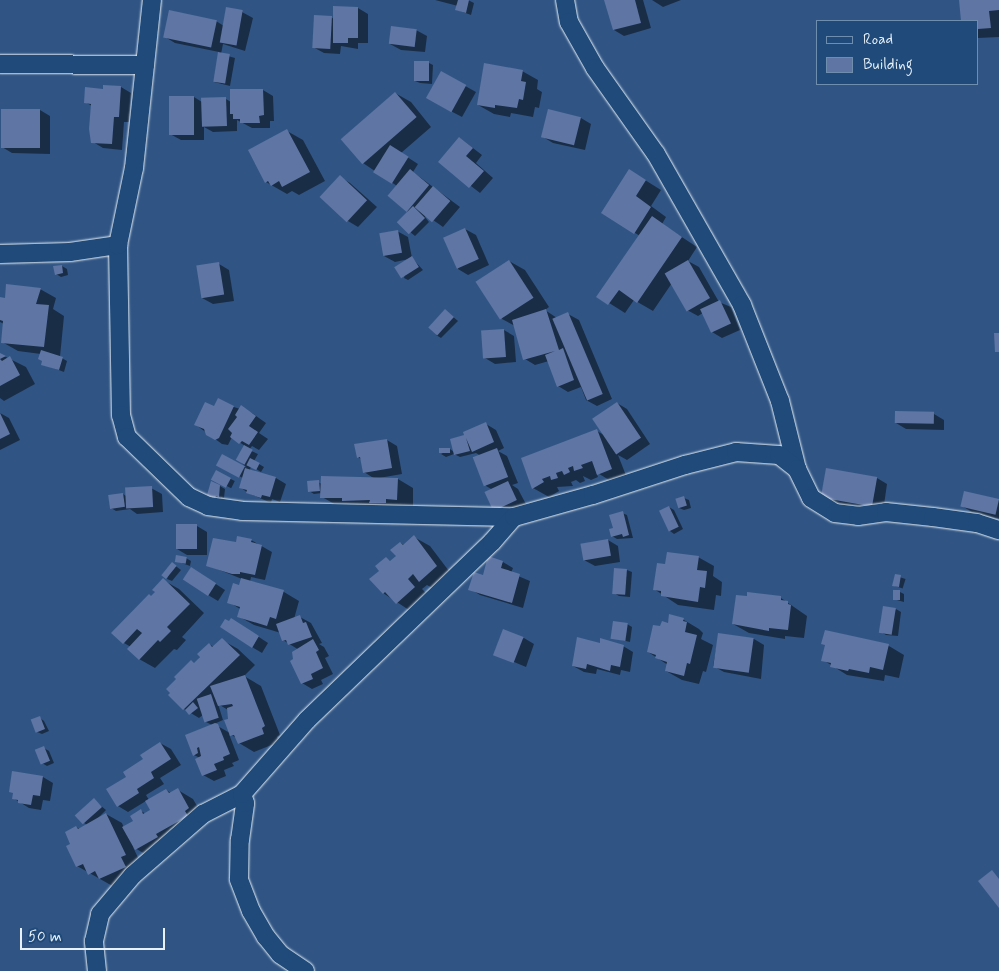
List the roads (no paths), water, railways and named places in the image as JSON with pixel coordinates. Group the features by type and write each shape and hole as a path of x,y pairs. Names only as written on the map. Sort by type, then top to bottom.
{"street":[{"path":"152,0 134,168 118,245 121,415 127,436 188,497 208,506 242,511 514,518 569,503 685,465 736,452 779,455 797,469"},
{"path":"565,0 569,22 595,68 656,154 742,305 780,401 797,469 812,498 835,512 858,516 886,512 933,516 977,523 999,530"},
{"path":"0,64 145,65"},
{"path":"0,254 70,252 118,245"},
{"path":"97,971 94,941 100,914 133,875 203,814 242,794 307,720 514,518"},
{"path":"242,794 246,803 240,840 239,878 251,911 266,937 280,954 305,971"}]}
